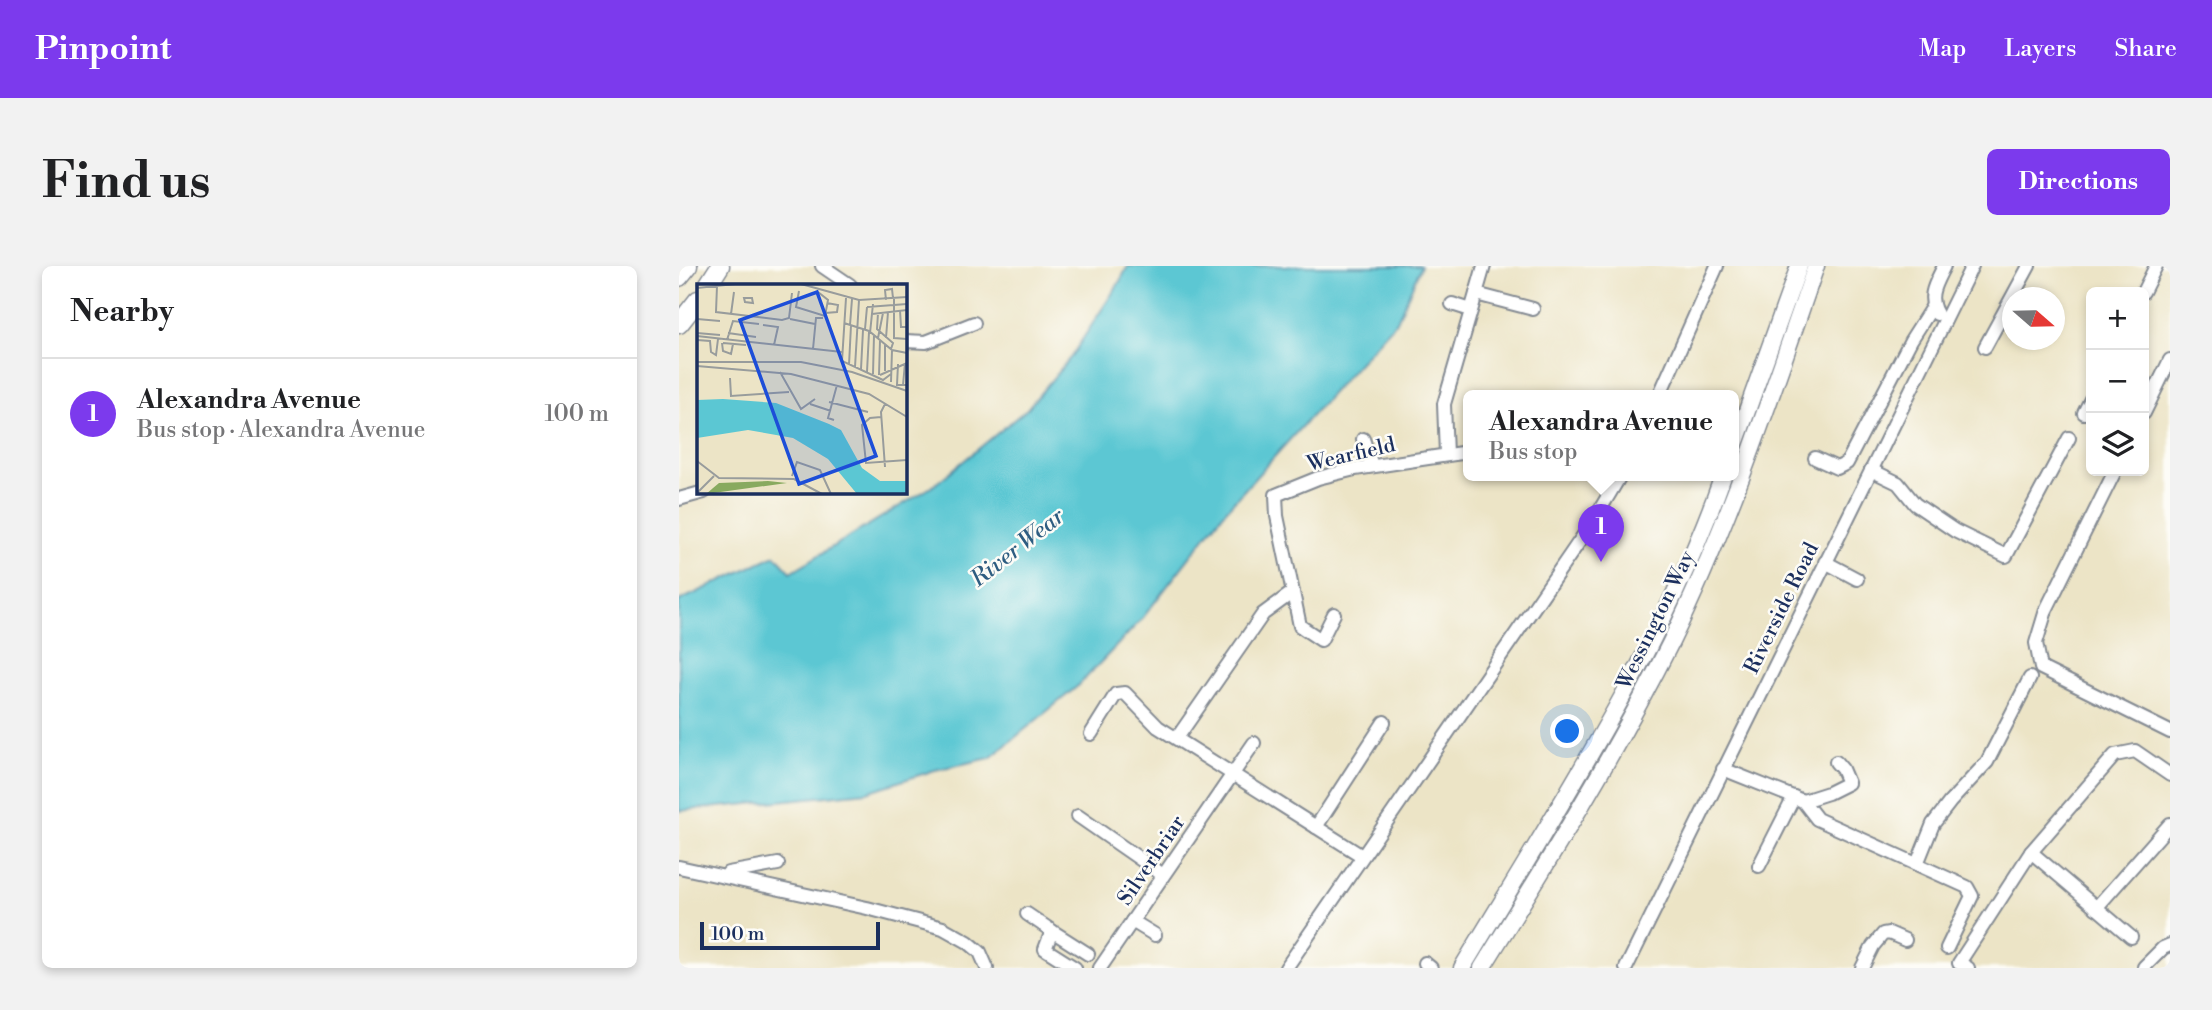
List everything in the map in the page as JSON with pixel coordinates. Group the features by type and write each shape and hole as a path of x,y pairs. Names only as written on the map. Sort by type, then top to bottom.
{"highway":[{"path":"679,277 688,266"},
{"path":"709,284 720,266"},
{"path":"679,324 697,301"}],"main road":[{"path":"1739,433 1799,266"},
{"name":"Wessington Way","path":"1482,968 1599,774 1671,642 1730,509 1816,266"},
{"name":"Wessington Way","path":"1462,968 1587,760 1655,635 1685,573 1721,481"}],"street":[{"path":"822,266 849,284"},
{"path":"1446,454 1444,404 1484,266"},
{"path":"1662,390 1717,266"},
{"path":"1943,324 1933,307 1931,295 1944,266"},
{"name":"Riverside Road","path":"1626,968 1972,266"},
{"path":"1985,347 2029,266"},
{"path":"2146,287 2156,266"},
{"path":"1476,294 1533,309"},
{"path":"1452,304 1471,310"},
{"path":"1815,458 1836,468 1847,463 1910,340 1933,307"},
{"path":"907,341 926,342 974,323"},
{"path":"2149,404 2168,369"},
{"path":"2084,413 2086,409"},
{"path":"1871,470 1898,483 1915,504 1955,531 2006,556 2069,438"},
{"path":"1363,439 1371,466"},
{"name":"Wearfield","path":"1335,614 1321,640 1300,626 1277,516 1276,495 1318,478 1371,466 1463,452"},
{"path":"2113,476 2046,610 2036,643 2041,668 2170,732"},
{"path":"1286,968 1585,534 1617,481"},
{"path":"679,499 697,494"},
{"path":"1825,562 1857,579"},
{"path":"1177,738 1263,614 1293,592"},
{"path":"1917,863 1933,824 1987,762 2031,678"},
{"path":"1091,734 1116,694 1125,693 1158,727 1363,856"},
{"path":"1316,827 1384,722"},
{"name":"Silverbriar","path":"1100,968 1254,743"},
{"path":"1968,968 1959,962 2031,852 2115,755 2135,751 2170,775"},
{"path":"1759,866 1798,799 1828,793 1848,783 1836,762"},
{"path":"1723,769 1798,799 1817,819 1917,863 1971,891 1972,896 1947,948"},
{"path":"1079,816 1163,875"},
{"path":"2096,908 2170,824"},
{"path":"2031,852 2131,937"},
{"path":"721,875 778,864"},
{"path":"679,866 943,928 980,952 987,968"},
{"path":"1027,914 1087,954"},
{"path":"1132,921 1155,935"},
{"path":"1052,931 1045,949 1075,968"},
{"path":"1862,968 1873,946 1883,934 1889,933 1905,940"},
{"path":"2144,968 2163,948 2170,945"}],"water":[{"name":"River Wear","path":"1128,266 1421,266 1397,321 1227,509 1141,620 1079,685 990,758 935,770 867,792 679,811 679,601 775,555 791,572 933,486 1027,409 1071,357"}],"place":[{"name":"Alexandra Avenue","path":"1601,562"}]}
